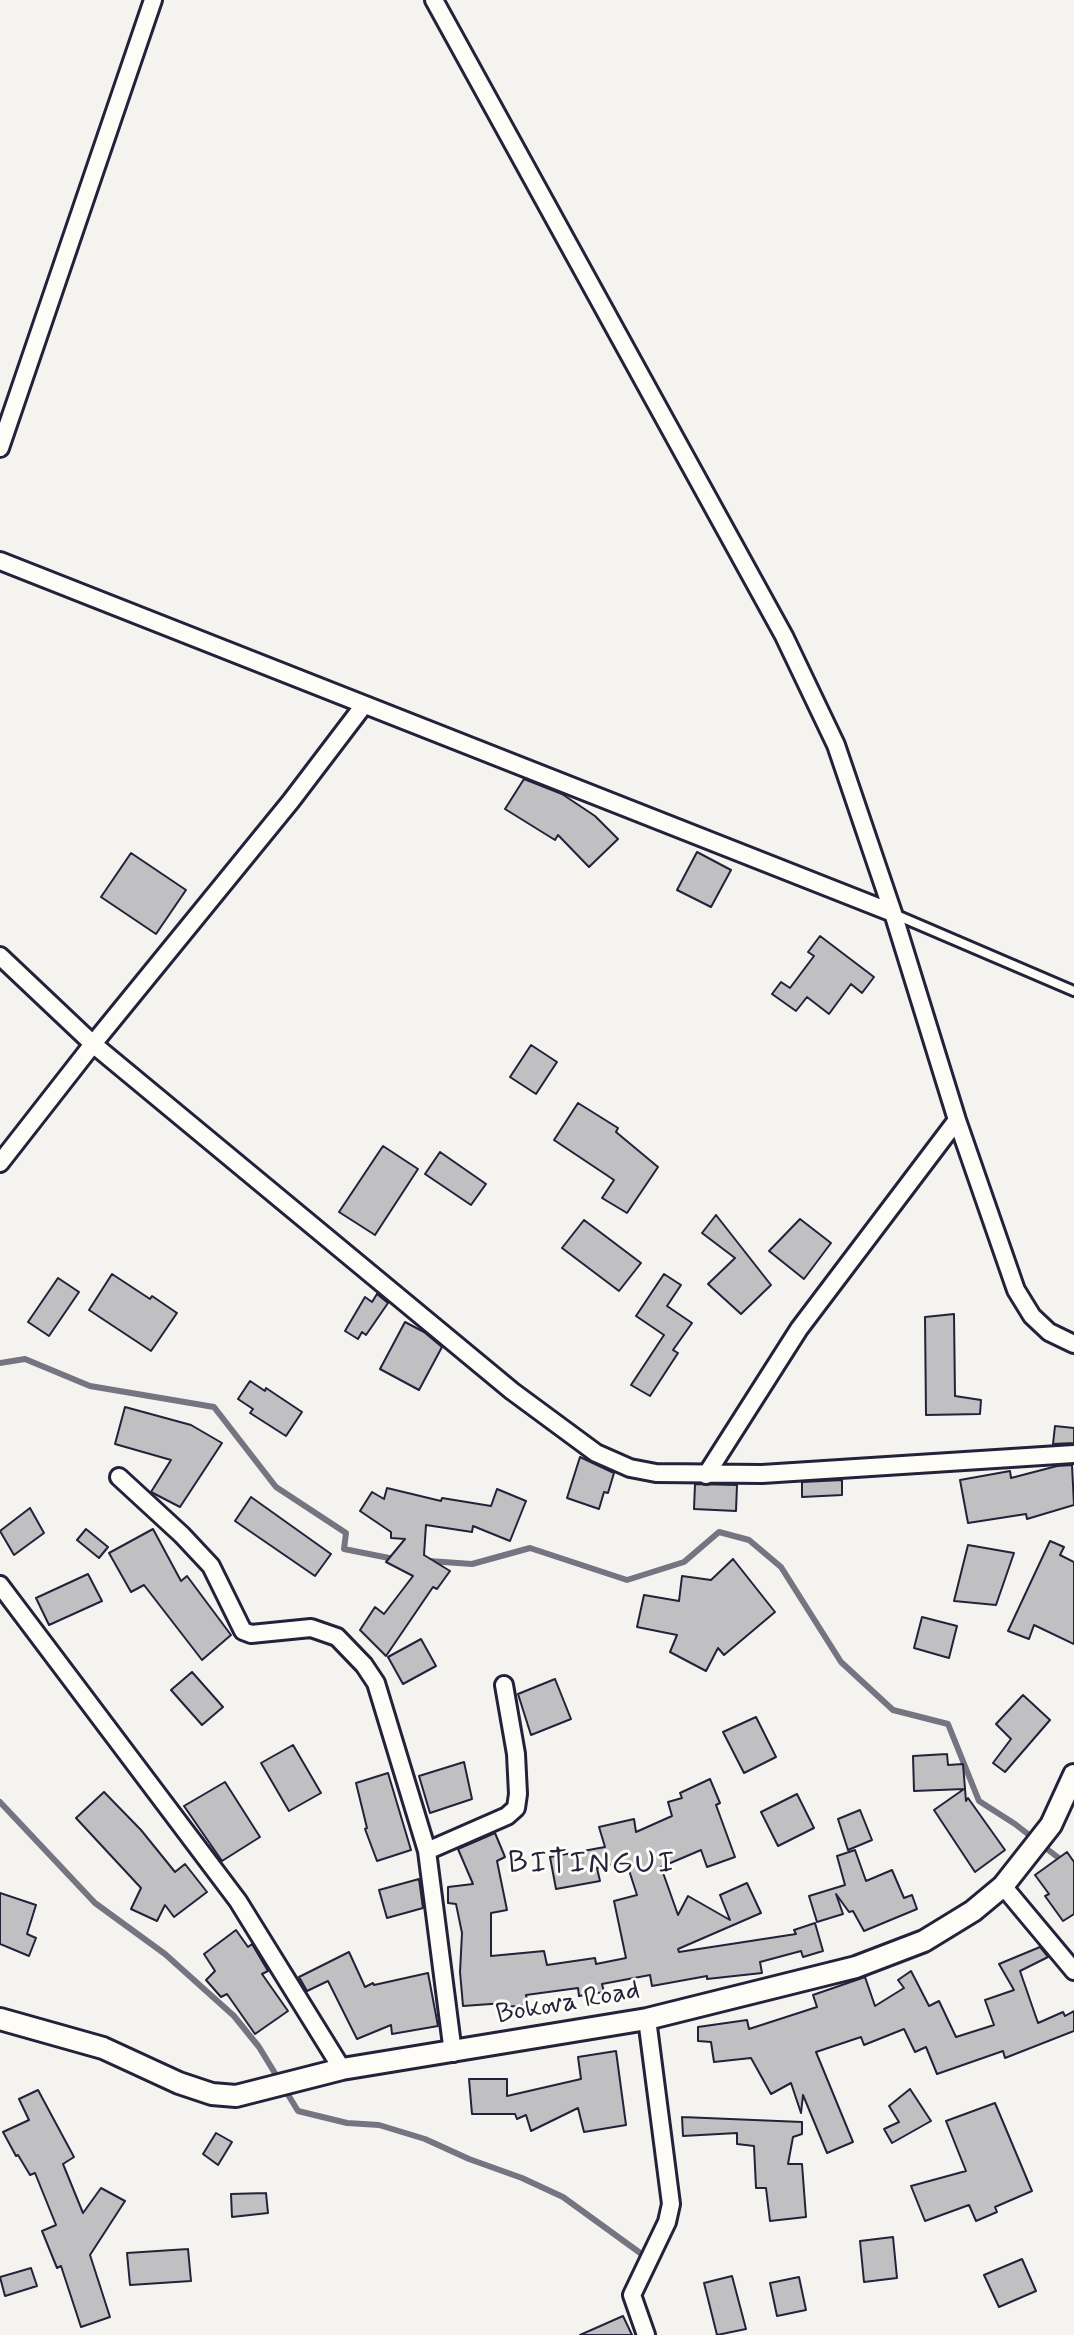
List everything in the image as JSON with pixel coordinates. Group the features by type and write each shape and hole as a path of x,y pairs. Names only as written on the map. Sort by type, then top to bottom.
{"street":[{"path":"0,448 153,0"},
{"path":"434,0 784,636 836,745 893,913 957,1120 1016,1290 1032,1316 1049,1332 1074,1344"},
{"path":"0,561 893,913"},
{"path":"0,1163 291,801 364,705"},
{"path":"0,956 93,1044 512,1391 596,1453 630,1468 656,1473 706,1475 1074,1454"},
{"path":"706,1475 799,1329 957,1120"},
{"path":"119,1477 211,1566 243,1631 251,1634 311,1628 337,1637 364,1665 376,1683 427,1851 453,2053"},
{"path":"0,1585 238,1901 342,2069"},
{"path":"427,1851 507,1816 516,1808 516,1754 504,1685"},
{"name":"Bokova Road","path":"0,2019 103,2048 179,2083 212,2094 236,2096 342,2069 647,2019 856,1967 924,1941 973,1911 1003,1886 1051,1825 1074,1775"},
{"path":"1003,1886 1074,1971"},
{"path":"646,2335 632,2295 667,2222 671,2204 647,2019"}],"lane":[{"path":"893,913 1074,991"}],"building":[{"path":"524,779 562,794 595,816 618,839 589,867 558,835 555,840 505,809"},
{"path":"697,852 731,870 711,907 677,890"},
{"path":"131,853 186,890 156,934 101,897"},
{"path":"820,936 874,977 862,993 851,984 829,1014 807,997 796,1011 772,994 781,982 790,988 814,956 808,952"},
{"path":"531,1045 557,1062 536,1094 510,1077"},
{"path":"578,1103 618,1128 616,1132 658,1167 627,1213 602,1198 614,1180 554,1140"},
{"path":"383,1146 418,1169 375,1235 339,1212"},
{"path":"440,1152 486,1184 471,1205 425,1174"},
{"path":"716,1215 771,1285 741,1314 708,1284 735,1258 702,1233"},
{"path":"800,1219 831,1243 804,1279 769,1251"},
{"path":"584,1220 641,1263 619,1291 562,1248"},
{"path":"112,1274 177,1313 151,1351 89,1310"},
{"path":"664,1274 681,1285 667,1306 692,1323 673,1350 678,1353 650,1396 631,1385 664,1335 636,1316"},
{"path":"58,1278 79,1292 49,1336 28,1322"},
{"path":"377,1294 388,1303 366,1335 362,1332 358,1339 345,1331 365,1297 372,1302"},
{"path":"954,1314 955,1396 981,1400 980,1414 926,1415 925,1317"},
{"path":"405,1322 442,1347 419,1390 380,1369"},
{"path":"250,1381 302,1412 286,1436 250,1413 253,1409 238,1399"},
{"path":"125,1407 191,1425 222,1443 180,1507 151,1492 171,1460 115,1444"},
{"path":"1055,1426 1074,1428 1074,1443 1053,1444"},
{"path":"580,1457 614,1473 599,1509 567,1498"},
{"path":"1072,1465 1074,1505 1027,1519 1026,1514 968,1523 960,1480 1010,1471 1011,1478"},
{"path":"842,1480 842,1495 802,1497 802,1482"},
{"path":"695,1484 737,1485 736,1511 694,1509"},
{"path":"387,1488 441,1501 442,1498 491,1506 497,1489 526,1501 510,1541 473,1526 472,1532 426,1525 424,1555 450,1571 437,1589 433,1587 386,1656 360,1630 375,1607 384,1614 413,1576 386,1562 405,1539 391,1538 391,1532 360,1511 372,1492 384,1499"},
{"path":"251,1497 331,1554 315,1576 235,1521"},
{"path":"30,1508 44,1533 14,1555 0,1531"},
{"path":"86,1529 108,1547 99,1558 77,1540"},
{"path":"153,1529 181,1581 187,1576 231,1635 202,1660 144,1585 131,1592 109,1553"},
{"path":"1050,1541 1064,1547 1060,1555 1074,1562 1074,1644 1034,1625 1029,1639 1008,1631"},
{"path":"968,1545 1014,1553 996,1605 954,1601"},
{"path":"733,1559 775,1612 724,1655 718,1648 706,1671 670,1652 677,1635 637,1627 644,1595 679,1601 682,1576 711,1580"},
{"path":"88,1574 102,1601 49,1625 36,1598"},
{"path":"922,1617 957,1626 949,1658 914,1648"},
{"path":"421,1639 436,1666 403,1684 388,1657"},
{"path":"192,1672 223,1707 202,1725 171,1690"},
{"path":"555,1679 571,1719 531,1735 518,1694"},
{"path":"1023,1695 1050,1720 1005,1772 993,1763 1011,1739 996,1724"},
{"path":"756,1717 776,1757 744,1773 723,1732"},
{"path":"293,1745 321,1793 289,1811 261,1763"},
{"path":"947,1754 948,1765 963,1764 966,1801 968,1798 1005,1850 975,1872 934,1810 964,1789 914,1791 913,1756"},
{"path":"464,1762 472,1799 430,1813 419,1776"},
{"path":"388,1773 411,1850 377,1861 365,1829 356,1783"},
{"path":"710,1779 735,1857 707,1867 701,1850 661,1867 678,1915 688,1896 730,1920 720,1895 747,1883 761,1913 678,1949 679,1952 796,1934 794,1930 815,1923 823,1951 803,1957 801,1951 760,1962 762,1973 707,1979 707,1976 652,1986 650,1975 602,1984 604,1992 579,1996 578,1988 526,1995 528,2005 463,2006 460,1972 462,1933 456,1904 448,1903 448,1887 473,1884 458,1849 495,1833 505,1857 497,1861 507,1910 491,1913 491,1956 544,1951 547,1965 595,1958 596,1964 626,1958 614,1901 637,1895 626,1861 597,1868 600,1881 556,1889 550,1857 605,1847 599,1827 634,1819 636,1832 672,1816 668,1802 682,1798 680,1793"},
{"path":"225,1782 260,1837 222,1861 184,1806"},
{"path":"104,1792 141,1830 175,1872 185,1864 207,1892 174,1917 165,1905 157,1921 131,1909 141,1888 76,1818"},
{"path":"797,1794 814,1828 778,1846 761,1812"},
{"path":"860,1810 872,1840 848,1850 838,1819"},
{"path":"855,1850 866,1881 892,1870 904,1898 912,1895 917,1909 864,1931 853,1911 849,1912 836,1894 843,1914 817,1922 809,1896 845,1885 837,1856"},
{"path":"1067,1852 1074,1862 1074,1914 1063,1921 1035,1875"},
{"path":"419,1879 423,1908 387,1918 379,1890"},
{"path":"0,1893 36,1905 27,1934 36,1938 29,1956 0,1944"},
{"path":"236,1930 248,1947 252,1944 268,1971 262,1974 288,2011 255,2034 227,1994 221,1997 206,1980 215,1971 204,1954"},
{"path":"1040,1947 1048,1957 1020,1971 1038,2023 1063,2012 1065,2016 1074,2011 1074,2031 1005,2058 1003,2051 937,2074 926,2047 915,2052 904,2029 864,2045 861,2037 816,2052 853,2142 827,2153 803,2095 801,2113 791,2083 771,2094 751,2058 714,2062 711,2042 698,2041 698,2027 747,2020 749,2029 817,2007 813,1995 865,1977 875,2006 904,1988 898,1980 911,1971 929,2006 939,2001 956,2037 994,2025 985,2000 1014,1990 999,1964"},
{"path":"349,1952 365,1987 428,1973 438,2026 392,2034 391,2025 357,2039 328,1981 307,1991 299,1977"},
{"path":"616,2051 626,2125 584,2132 578,2108 531,2131 526,2115 517,2119 515,2114 472,2114 469,2079 507,2079 507,2096 581,2079 578,2057"},
{"path":"910,2089 931,2121 892,2143 884,2129 899,2122 889,2106"},
{"path":"38,2090 74,2157 63,2164 83,2213 101,2188 125,2201 90,2255 110,2317 81,2327 61,2266 57,2268 42,2231 56,2225 35,2173 30,2175 3,2132 29,2120 19,2099"},
{"path":"995,2103 1032,2191 995,2207 997,2212 976,2221 969,2205 925,2221 911,2186 966,2171 946,2121"},
{"path":"682,2117 802,2122 802,2134 793,2137 788,2164 802,2164 806,2217 770,2221 766,2188 756,2188 754,2146 737,2144 737,2133 683,2136"},
{"path":"216,2133 232,2142 218,2165 203,2154"},
{"path":"266,2193 268,2213 232,2217 231,2194"},
{"path":"893,2237 897,2278 864,2282 860,2241"},
{"path":"188,2249 191,2281 130,2285 127,2253"},
{"path":"1022,2259 1036,2291 999,2307 984,2275"},
{"path":"31,2268 37,2286 5,2296 0,2277"},
{"path":"732,2276 746,2329 717,2335 704,2283"},
{"path":"799,2277 806,2310 777,2316 770,2283"},
{"path":"623,2316 632,2335 580,2335"}],"waterway":[{"path":"0,1363 25,1359 90,1386 214,1407 276,1487 346,1533 344,1549 394,1559"},
{"path":"429,1561 472,1564 530,1548 627,1580 684,1562 719,1532 749,1540 781,1567 841,1662 893,1710 948,1724 979,1801 1015,1824 1074,1870"},
{"path":"0,1802 95,1903 165,1954 234,2016 259,2047 298,2111 347,2123 379,2125 425,2139 522,2178 563,2197 643,2255"}],"district":[{"name":"BITINGUI","path":"592,1865"}]}
